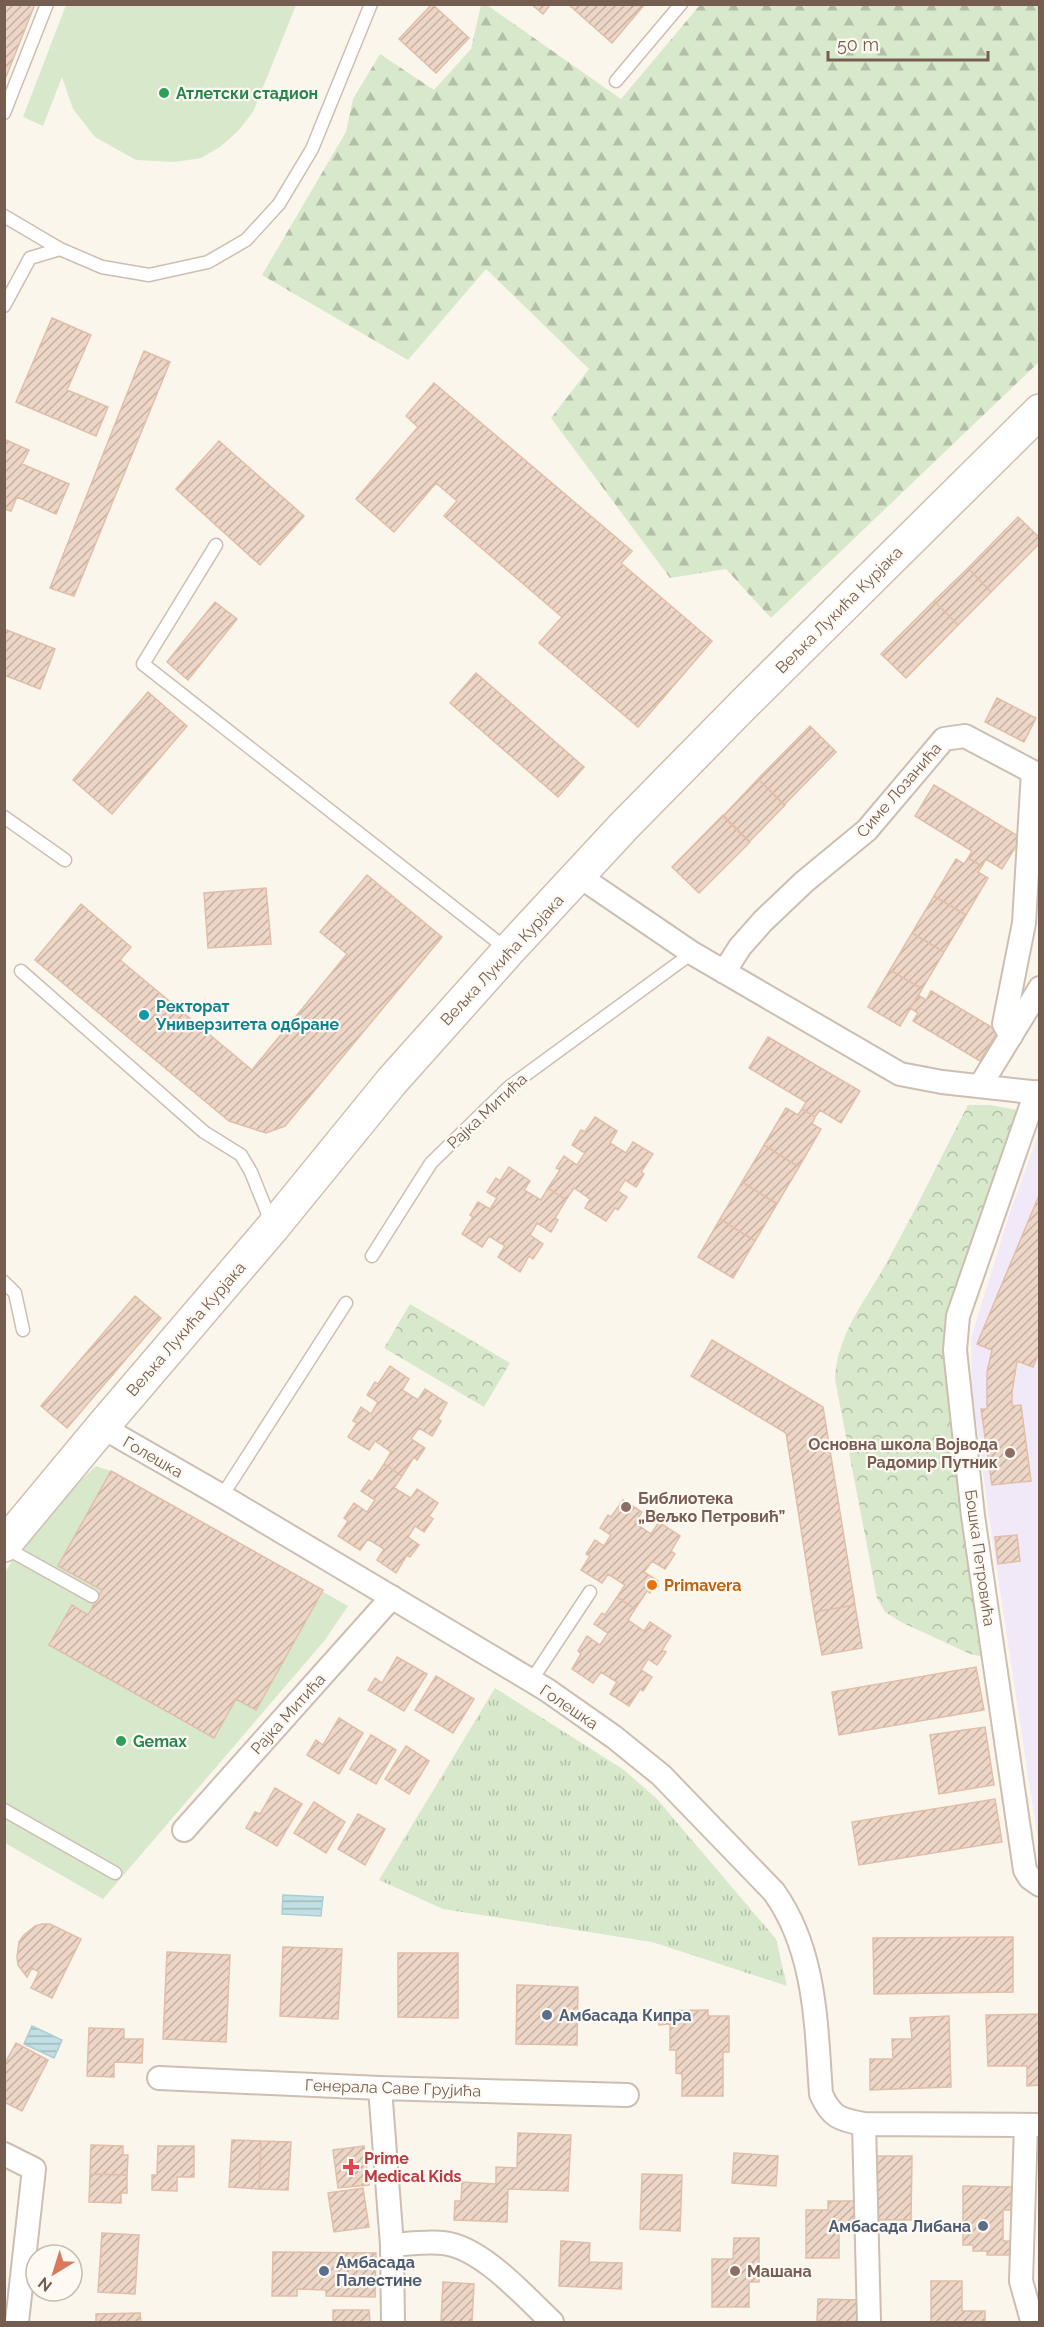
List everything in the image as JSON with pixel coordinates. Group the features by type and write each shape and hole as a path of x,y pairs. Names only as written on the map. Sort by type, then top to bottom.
{"street":[{"name":"Вељка Лукића Курјака","path":"4,1546 273,1227 392,1081 509,950 624,826 745,703 1034,427"},
{"name":"Симе Лозанића","path":"724,972 740,947 763,921 804,882 867,830 944,739 965,736 1036,766 1024,923 1004,1024 1011,1036"},
{"path":"579,876 692,953 900,1074 1038,1092"},
{"path":"980,1086 1040,988"},
{"name":"Бошка Петровића","path":"1038,1092 958,1316 955,1350 973,1516 1024,1870 1040,1886"},
{"name":"Голешка","path":"102,1427 531,1681 614,1737 661,1774 774,1892 788,1911 800,1938 813,1997 821,2094 827,2107 835,2115 844,2120 864,2124"},
{"name":"Рајка Митића","path":"184,1830 392,1597"},
{"name":"Генерала Саве Грујића","path":"159,2078 380,2088 627,2095"},
{"path":"380,2088 392,2245 393,2322"},
{"path":"869,2322 864,2124 1033,2125 1021,2281 1031,2317"},
{"path":"4,2154 34,2169 17,2322"},
{"path":"392,2245 441,2242 460,2247 480,2259 505,2279 552,2322"}],"lane":[{"path":"4,114 47,4"},
{"path":"4,216 60,249 102,267 149,275 208,262 246,240 279,204 312,149 371,4"},
{"path":"616,81 681,4"},
{"path":"4,306 30,258 60,249"},
{"path":"216,545 143,664 509,950"},
{"path":"4,817 65,860"},
{"name":"Рајка Митића","path":"372,1256 430,1163 509,1087 692,953"},
{"path":"21,971 204,1132 241,1155 251,1172 273,1227"},
{"path":"4,1282 15,1293 23,1330"},
{"path":"222,1496 346,1303"},
{"path":"4,1546 92,1596"},
{"path":"531,1681 590,1592"},
{"path":"4,1810 116,1874"}],"shaded area":[{"name":"Основна школа Војвода Радомир Путник","path":"1039,1133 1039,1848 989,1518 972,1389 971,1338 1011,1209"}],"green space":[{"name":"Атлетски стадион","path":"66,4 296,5 253,112 238,131 220,147 201,158 175,162 136,160 95,137 73,109 62,77 43,126 23,117"},
{"path":"481,5 487,5 621,99 700,5 1039,5 1039,362 771,618 726,569 670,578 551,418 589,369 486,269 408,360 262,275 346,132 353,99 380,54 434,90 471,49"},
{"path":"968,1105 990,1105 1030,1112 958,1316 993,1652 980,1656 970,1654 901,1622 885,1612 877,1598 835,1379 841,1346 847,1331 898,1241"},
{"path":"410,1304 510,1363 484,1407 384,1348"},
{"name":"Gemax","path":"96,1466 111,1471 348,1606 325,1640 103,1899 5,1843 4,1574 34,1525"},
{"path":"495,1688 624,1770 657,1799 776,1939 787,1986 652,1942 443,1909 379,1880"}],"water":[{"path":"283,1895 323,1897 321,1916 282,1914"},
{"path":"32,2026 62,2040 54,2058 24,2044"}],"building":[{"path":"4,4 35,4 4,82"},
{"path":"432,4 469,38 436,73 399,39"},
{"path":"531,4 551,4 543,14"},
{"path":"568,4 645,4 612,43"},
{"path":"52,318 91,335 67,390 108,407 96,436 16,402"},
{"path":"144,351 170,362 74,596 50,588"},
{"path":"434,383 632,551 621,563 712,641 638,727 539,643 562,617 444,516 457,501 436,483 394,532 356,499 418,427 406,416"},
{"path":"6,440 29,450 22,464 69,484 56,514 17,497 11,511 4,509 4,444"},
{"path":"219,441 304,516 260,565 176,489"},
{"path":"1018,517 1040,538 1040,543 991,592 968,568"},
{"path":"968,568 991,592 958,625 934,601"},
{"path":"934,601 958,625 906,678 881,654"},
{"path":"215,602 237,619 188,680 167,662"},
{"path":"4,629 55,649 40,689 4,675"},
{"path":"476,673 584,767 558,797 450,703"},
{"path":"148,692 187,726 112,814 73,780"},
{"path":"997,698 1036,718 1024,742 985,722"},
{"path":"810,726 836,752 784,805 758,779"},
{"path":"758,779 785,805 749,842 723,816"},
{"path":"934,785 1021,838 1002,869 986,859 982,866 968,858 972,851 915,816"},
{"path":"723,815 750,842 699,893 672,867"},
{"path":"968,858 982,866 978,872 988,878 966,915 934,896 956,859 964,864"},
{"name":"Ректорат Универзитета одбране","path":"367,875 442,937 285,1126 266,1133 229,1121 35,960 81,904 131,947 120,960 252,1070 347,954 320,932"},
{"path":"266,888 271,944 208,948 204,893"},
{"path":"934,896 966,915 944,952 912,933"},
{"path":"912,933 944,952 922,989 890,970"},
{"path":"890,970 922,989 900,1026 868,1007"},
{"path":"931,991 998,1031 980,1061 913,1021 918,1013 910,1008 918,995 926,1000"},
{"path":"768,1037 860,1091 841,1123 820,1110 815,1117 802,1109 806,1102 749,1068"},
{"path":"786,1108 798,1115 802,1109 815,1117 812,1124 821,1129 799,1167 764,1145"},
{"path":"595,1117 617,1131 610,1143 626,1153 633,1142 653,1154 641,1172 644,1174 636,1187 625,1180 618,1191 627,1197 606,1221 585,1208 590,1199 574,1188 566,1200 548,1188 560,1170 556,1168 564,1156 577,1165 585,1153 572,1145 581,1130 585,1132"},
{"path":"764,1145 799,1167 777,1204 742,1182"},
{"path":"509,1167 530,1181 524,1190 541,1200 548,1188 566,1200 555,1218 558,1220 551,1232 537,1223 530,1235 543,1244 533,1259 529,1256 520,1272 498,1257 505,1246 489,1236 482,1247 462,1234 473,1217 470,1215 478,1202 490,1209 497,1198 487,1192 496,1178 500,1181"},
{"path":"742,1182 777,1204 755,1241 720,1219"},
{"path":"1040,1193 1040,1350 1033,1367 1017,1361 1012,1392 1012,1406 1021,1405 1031,1481 992,1485 981,1409 987,1409 987,1372 992,1350 977,1344"},
{"path":"720,1219 755,1241 733,1278 698,1257"},
{"path":"135,1296 161,1318 67,1428 41,1406"},
{"path":"712,1340 823,1407 855,1605 814,1612 786,1433 691,1376"},
{"path":"390,1366 409,1379 402,1390 418,1400 425,1389 447,1403 438,1419 441,1421 432,1436 419,1428 411,1439 425,1448 417,1460 414,1457 402,1476 384,1464 391,1452 375,1441 369,1450 348,1437 357,1423 353,1421 361,1407 371,1414 378,1402 367,1395 375,1382 378,1384"},
{"path":"384,1464 402,1476 394,1488 411,1498 417,1489 438,1503 429,1516 433,1519 424,1532 415,1526 408,1537 419,1545 410,1557 407,1555 396,1573 377,1560 384,1549 368,1539 360,1550 338,1536 348,1521 344,1518 354,1503 367,1512 375,1500 361,1491 369,1480 372,1482"},
{"path":"111,1471 323,1590 256,1710 236,1699 214,1738 49,1645 72,1605 88,1615 102,1590 58,1566"},
{"path":"623,1500 642,1512 635,1523 651,1534 659,1522 680,1536 671,1551 675,1554 665,1569 652,1561 644,1572 658,1581 650,1593 647,1591 635,1609 617,1597 625,1585 608,1574 602,1583 581,1570 590,1556 586,1554 595,1540 604,1546 611,1535 600,1528 608,1515 611,1517"},
{"path":"1017,1535 1020,1561 998,1564 995,1537"},
{"path":"617,1597 635,1609 628,1620 644,1631 650,1622 671,1636 662,1650 666,1652 657,1665 648,1659 641,1670 652,1677 643,1691 640,1689 629,1706 610,1694 617,1682 601,1672 593,1683 572,1669 581,1654 578,1651 587,1636 600,1645 608,1633 594,1624 602,1613 605,1615"},
{"path":"855,1605 862,1648 822,1655 814,1612"},
{"path":"397,1657 427,1674 404,1711 368,1690 375,1678 382,1683"},
{"path":"976,1667 984,1710 839,1735 832,1692"},
{"path":"436,1676 474,1699 453,1733 415,1710"},
{"path":"339,1718 363,1733 339,1774 307,1755 316,1740 323,1745"},
{"path":"985,1727 994,1785 939,1794 930,1735"},
{"path":"371,1735 396,1750 376,1784 350,1769"},
{"path":"406,1746 429,1761 409,1794 385,1779"},
{"path":"275,1788 302,1804 277,1846 246,1828 255,1812 260,1814"},
{"path":"995,1799 1002,1842 859,1865 852,1822"},
{"path":"314,1802 345,1822 326,1853 294,1833"},
{"path":"358,1814 385,1829 365,1865 338,1849"},
{"path":"50,1924 81,1939 52,1998 31,1988 39,1972 32,1968 27,1977 18,1965 19,1942 35,1926"},
{"path":"1013,1937 1013,1992 874,1994 873,1938"},
{"path":"283,1947 342,1949 338,2019 280,2016"},
{"path":"167,1952 230,1955 226,2042 163,2039"},
{"path":"398,1953 458,1953 458,2018 398,2017"},
{"name":"Амбасада Кипра","path":"517,1985 578,1987 577,2045 516,2044"},
{"path":"708,2010 708,2016 729,2016 729,2052 723,2052 723,2096 682,2096 682,2074 676,2073 676,2050 670,2050 670,2024 659,2025 659,2011"},
{"path":"1040,2014 1040,2085 1027,2086 1027,2066 988,2066 986,2015"},
{"path":"949,2016 951,2087 870,2090 870,2059 893,2059 892,2039 912,2039 910,2018"},
{"path":"89,2028 124,2029 124,2039 143,2039 142,2063 114,2062 114,2077 87,2076"},
{"path":"16,2043 48,2060 22,2111 4,2102 4,2065"},
{"path":"518,2133 571,2135 568,2191 508,2189 507,2222 454,2220 455,2201 461,2201 462,2182 496,2184 496,2167 517,2168"},
{"path":"232,2140 261,2141 259,2189 229,2187"},
{"path":"261,2141 291,2142 288,2190 259,2189"},
{"path":"91,2145 123,2146 123,2155 128,2155 127,2175 90,2174"},
{"path":"158,2146 194,2146 194,2177 177,2177 177,2191 152,2190 152,2175 157,2175"},
{"name":"Prime Medical Kids","path":"364,2146 369,2185 338,2188 333,2150"},
{"path":"734,2153 778,2156 776,2186 732,2183"},
{"path":"877,2156 912,2156 911,2220 876,2220"},
{"path":"90,2174 127,2175 127,2193 121,2193 121,2203 89,2202"},
{"path":"642,2174 682,2175 680,2231 640,2229"},
{"name":"Амбасада Либана","path":"963,2186 1012,2187 1011,2210 1003,2210 1003,2241 1011,2241 1011,2255 987,2255 987,2251 973,2251 973,2245 963,2245"},
{"path":"363,2188 369,2227 334,2232 328,2193"},
{"path":"828,2201 856,2201 856,2232 839,2232 839,2258 806,2258 806,2210 828,2210"},
{"path":"102,2233 139,2235 135,2294 98,2292"},
{"name":"Машана","path":"734,2238 759,2238 759,2282 749,2282 749,2307 712,2307 712,2259 733,2259"},
{"path":"561,2241 590,2243 589,2262 622,2263 621,2289 559,2286"},
{"name":"Амбасада Палестине","path":"273,2252 376,2253 375,2297 326,2296 326,2290 297,2289 297,2296 272,2296"},
{"path":"931,2281 962,2281 962,2311 985,2311 985,2322 931,2322"},
{"path":"443,2282 474,2284 472,2322 441,2322"},
{"path":"818,2299 857,2300 857,2322 817,2321"},
{"path":"333,2310 369,2310 370,2322 333,2322"},
{"path":"140,2313 141,2322 96,2322 96,2314"}],"place":[{"name":"Атлетски стадион","path":"164,93"},
{"name":"Ректорат Универзитета одбране","path":"144,1015"},
{"name":"Основна школа Војвода Радомир Путник","path":"1010,1453"},
{"name":"Библиотека „Вељко Петровић”","path":"626,1507"},
{"name":"Primavera","path":"652,1585"},
{"name":"Gemax","path":"121,1741"},
{"name":"Амбасада Кипра","path":"547,2015"},
{"name":"Prime Medical Kids","path":"351,2167"},
{"name":"Амбасада Либана","path":"983,2226"},
{"name":"Амбасада Палестине","path":"324,2271"},
{"name":"Машана","path":"735,2271"}]}
